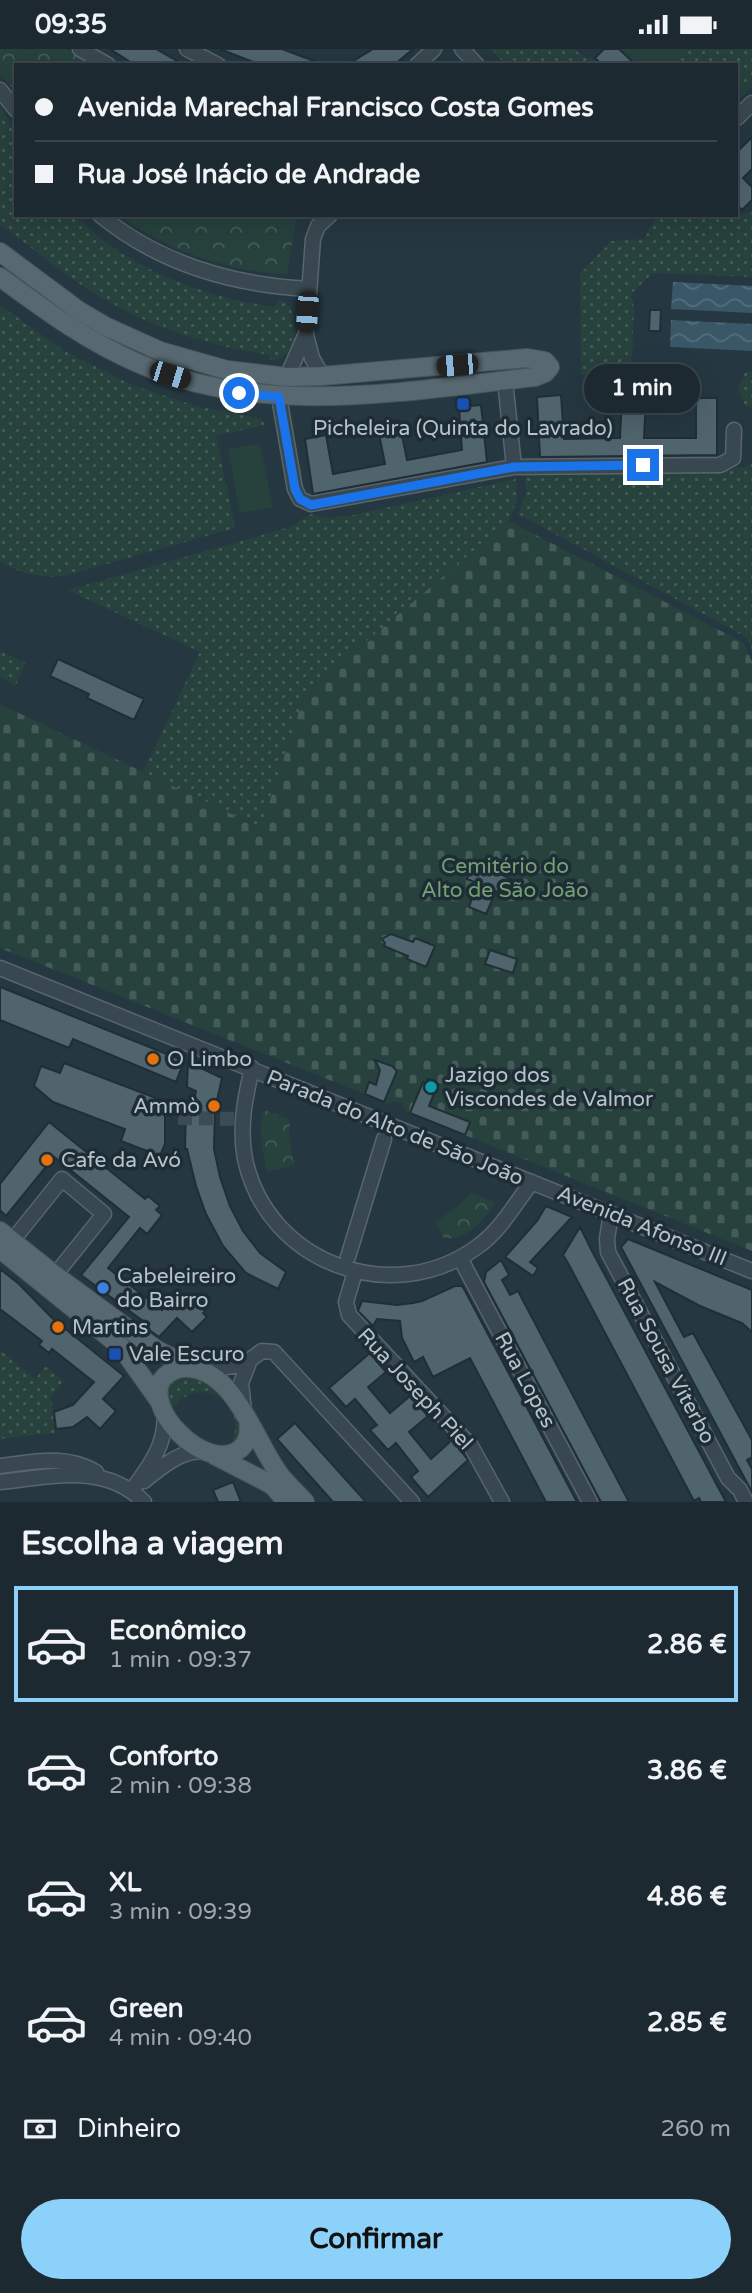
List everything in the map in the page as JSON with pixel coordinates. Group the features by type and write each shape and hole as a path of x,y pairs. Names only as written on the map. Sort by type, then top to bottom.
{"main road":[{"path":"0,252 78,310 146,345 186,360 227,370 287,377 322,376 527,358 545,361 550,367 540,375 505,380 348,395 279,397 239,393 205,386 141,365 68,327 0,277"},
{"path":"4,1243 50,1280 121,1347 184,1438 272,1485 287,1502"},
{"path":"50,1280 157,1350 222,1385 247,1417 279,1475 305,1502"},
{"path":"161,1406 160,1384 165,1377 180,1369 195,1369"},
{"path":"208,1452 227,1455 237,1451 246,1441 249,1431 247,1417"}],"street":[{"path":"80,49 104,63"},
{"path":"187,49 214,63"},
{"path":"419,63 434,49"},
{"path":"462,49 475,63"},
{"path":"0,90 14,108"},
{"path":"738,117 752,103"},
{"path":"103,217 132,238 186,265 236,281 309,289"},
{"path":"322,376 312,358 306,335 314,236 318,226 328,217"},
{"path":"287,377 306,335"},
{"path":"505,380 514,467"},
{"path":"279,397 295,489 304,502 319,504 514,467 720,465 733,458 734,429"},
{"path":"0,968 252,1068"},
{"name":"Parada do Alto de São João","path":"252,1068 531,1182 502,1225 477,1247 439,1268 384,1276 355,1272 323,1260 294,1241 270,1215 257,1194 248,1170 242,1132 252,1068"},
{"name":"Parada do Alto de São João","path":"348,1257 384,1139"},
{"path":"4,1243 62,1179 104,1214 50,1280"},
{"name":"Avenida Afonso III","path":"531,1182 752,1271"},
{"name":"Rua Sousa Viterbo","path":"611,1213 608,1252 729,1478 746,1502"},
{"name":"Rua Lopes","path":"460,1258 590,1502"},
{"name":"Rua Joseph Piel","path":"355,1272 346,1302 349,1315 471,1446 502,1502"},
{"path":"195,1369 238,1366 265,1350 276,1354 412,1502"},
{"path":"247,1417 241,1383 250,1360"},
{"path":"132,1490 150,1466 161,1441 165,1422 161,1406"},
{"path":"132,1490 175,1457 196,1451 208,1452"},
{"path":"0,1466 61,1459 77,1463 132,1490 144,1502"},
{"path":"0,1482 71,1474 85,1474 109,1480"}],"green space":[{"path":"0,49 67,49 94,63 14,63 14,90 0,75"},
{"path":"491,49 574,49 586,58 595,58 600,63 504,63"},
{"path":"619,49 682,49 667,63 634,63"},
{"path":"682,49 752,49 752,86 738,100 738,63 667,63"},
{"path":"0,106 14,129 14,217 73,217 136,262 194,288 275,307 279,299 292,313 295,323 293,344 280,358 270,360 269,355 193,338 156,325 89,290 0,224"},
{"path":"752,211 752,277 653,273 631,294 634,309 631,375 581,375 580,274 611,241 644,239 657,217 738,216"},
{"path":"123,217 297,217 287,274 221,264 178,249"},
{"path":"0,305 63,350 132,385 196,406 262,419 265,425 216,436 235,528 64,576 31,574 0,562"},
{"path":"745,372 752,372 752,408 745,406 738,389"},
{"path":"260,443 273,507 240,513 228,449"},
{"path":"752,463 752,650 746,637 518,514 526,492 525,471 605,467 745,467"},
{"path":"516,479 517,500 509,521 305,693 262,828 143,772 200,652 68,590 290,527 310,514 327,518 353,515"},
{"name":"Cemitério do Alto de São João","path":"509,521 744,643 752,662 752,1251 405,1111 402,1103 394,1101 389,1104 0,948 0,704 261,828 305,693"},
{"path":"0,651 26,663 16,685 0,677"},
{"path":"264,1110 290,1119 289,1133 294,1165 267,1172 261,1133"},
{"path":"471,1193 496,1202 481,1222 467,1233 444,1238 435,1222 457,1207"},
{"path":"0,1350 35,1379 46,1366 64,1381 51,1396 55,1433 0,1439"},
{"path":"189,1375 218,1392 237,1416 241,1438 229,1447 235,1432 234,1418 229,1407 220,1398 208,1393 196,1393 183,1398 172,1409 167,1400 167,1384 174,1377"}],"water":[{"path":"673,282 752,286 752,313 671,309"},
{"path":"671,320 752,324 752,351 670,347"}],"building":[{"path":"110,49 156,49 180,63 132,63"},
{"path":"220,49 282,49 319,63 256,63"},
{"path":"373,49 413,49 396,63 350,63"},
{"path":"604,49 619,49 634,63 600,63 595,58"},
{"path":"752,137 752,169 743,178 752,187 752,200 742,210 738,206 738,151"},
{"path":"650,310 661,310 660,331 649,331"},
{"path":"561,395 564,439 620,438 622,396 646,398 644,438 696,438 696,398 717,398 717,455 540,457 537,397"},
{"path":"481,405 487,462 313,494 305,439 326,435 333,474 385,464 377,424 399,420 407,460 462,450 459,407"},
{"path":"58,659 144,699 134,720 87,698 89,694 50,676"},
{"path":"487,860 504,865 500,874 511,879 505,894 496,891 486,914 469,907 477,883 467,879 473,864 484,868"},
{"path":"391,934 413,942 415,938 435,946 426,967 384,946 382,939"},
{"path":"490,950 517,959 513,973 485,964"},
{"path":"0,987 184,1061 176,1082 73,1039 69,1048 0,1020"},
{"path":"375,1060 392,1066 397,1071 384,1102 365,1094 369,1082 376,1085 380,1070"},
{"path":"188,1062 222,1078 215,1109 214,1149 220,1177 230,1206 243,1231 260,1253 286,1272 278,1289 246,1273 223,1246 206,1214 185,1149 186,1108 193,1108 196,1091 187,1087"},
{"path":"64,1063 169,1103 165,1113 165,1144 160,1156 121,1141 125,1129 53,1102 34,1086 41,1066 60,1073"},
{"path":"428,1079 438,1084 429,1106 470,1122 465,1135 410,1113 423,1082 426,1083"},
{"path":"49,1122 145,1199 148,1196 160,1206 156,1210 162,1215 147,1234 140,1228 108,1268 162,1310 166,1305 168,1308 181,1294 186,1298 188,1296 205,1311 203,1313 207,1317 192,1332 177,1318 159,1337 141,1324 143,1321 81,1275 129,1217 54,1157 6,1216 0,1210 0,1184"},
{"path":"546,1206 572,1217 530,1262 538,1268 533,1276 505,1257 537,1221"},
{"path":"580,1227 726,1502 701,1502 699,1498 694,1501 563,1255"},
{"path":"628,1239 752,1290 752,1332 742,1323 700,1306 655,1282 684,1337 693,1333 752,1440 752,1457 747,1460 752,1469 752,1492 621,1247"},
{"path":"501,1260 509,1275 502,1280 510,1295 518,1291 629,1502 601,1502 484,1282 486,1272"},
{"path":"0,1269 19,1284 52,1318 124,1376 103,1399 116,1411 100,1429 87,1417 73,1427 56,1429 54,1412 73,1405 94,1382 52,1349 49,1353 39,1345 42,1341 0,1309"},
{"path":"455,1286 462,1286 464,1289 577,1502 546,1502 470,1358 433,1377 423,1357 414,1362 402,1338 400,1321 377,1319 373,1326 358,1311 362,1301 397,1305 413,1303"},
{"path":"370,1353 386,1372 368,1387 390,1413 410,1396 428,1416 409,1432 431,1459 452,1440 468,1460 428,1497 411,1477 418,1471 396,1443 388,1450 370,1430 377,1425 355,1399 346,1407 329,1388"},
{"path":"295,1423 366,1502 333,1502 277,1439"},
{"path":"233,1482 241,1502 218,1502 213,1490"}],"tunnel":[{"path":"178,1118 243,1119"}],"place":[{"name":"Picheleira (Quinta do Lavrado)","path":"463,404"},
{"name":"O Limbo","path":"153,1059"},
{"name":"Jazigo dos Viscondes de Valmor","path":"431,1087"},
{"name":"Ammò","path":"214,1106"},
{"name":"Cafe da Avó","path":"47,1160"},
{"name":"Cabeleireiro do Bairro","path":"103,1288"},
{"name":"Martins","path":"58,1327"},
{"name":"Vale Escuro","path":"115,1354"}],"route":[{"path":"239,393 279,397 295,489 300,499 311,505 514,467 643,465"}]}
